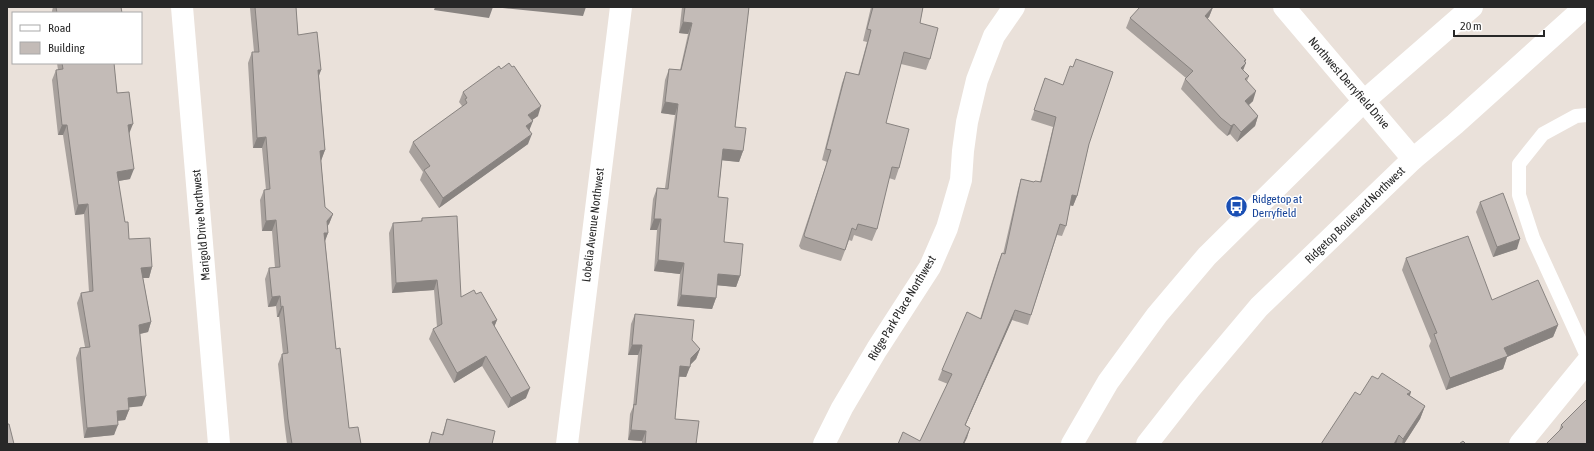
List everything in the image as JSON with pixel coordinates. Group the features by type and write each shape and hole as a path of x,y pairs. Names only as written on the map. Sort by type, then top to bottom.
{"street":[{"name":"Marigold Drive Northwest","path":"182,7 219,444"},
{"name":"Lobelia Avenue Northwest","path":"567,444 621,7"},
{"name":"Ridge Park Place Northwest","path":"824,444 842,408 877,349 930,266 947,228 961,180 966,130 977,80 994,36 1014,7"},
{"name":"Northwest Derryfield Drive","path":"1284,7 1413,159"},
{"path":"1072,444 1108,382 1157,314 1207,256 1364,101 1472,7"},
{"name":"Ridgetop Boulevard Northwest","path":"1147,444 1190,389 1259,307 1413,159 1455,124 1585,7"},
{"path":"1520,444 1587,362"}],"lane":[{"path":"1587,115 1576,116 1543,134 1519,164 1519,196 1533,238 1587,356"}],"building":[{"path":"56,7 121,7 122,12 57,12"},
{"path":"255,7 296,7 298,35 317,32 321,70 318,70 325,150 320,151 325,207 333,214 327,221 328,233 324,233 336,349 340,348 349,428 358,427 361,444 292,444 288,419 282,354 288,353 283,306 281,307 280,296 272,297 269,268 280,267 276,220 266,221 264,190 270,189 266,137 257,138 252,52 259,52"},
{"path":"685,7 749,7 735,127 746,128 743,151 723,149 718,197 728,198 724,242 743,244 740,276 718,274 716,298 681,295 684,263 658,260 661,219 654,219 657,188 668,189 678,104 665,102 669,69 681,70 692,23 683,22"},
{"path":"873,7 923,7 920,23 938,28 930,59 904,52 886,123 909,129 899,168 892,167 877,229 858,224 856,230 852,228 845,250 805,237 804,235 831,150 826,149 846,72 859,75 871,30 867,29"},
{"path":"1140,7 1213,7 1205,16 1246,60 1244,61 1246,63 1241,68 1249,76 1245,79 1256,91 1245,101 1258,116 1241,132 1234,124 1231,126 1221,118 1185,79 1193,71 1130,18"},
{"path":"1076,59 1113,72 1089,144 1077,196 1072,195 1066,226 1060,224 1031,315 1015,310 965,425 970,428 963,444 898,444 903,432 920,441 952,374 942,370 967,312 981,319 1002,253 1005,254 1021,179 1041,182 1056,117 1034,110 1045,78 1063,85 1070,66 1073,67"},
{"path":"509,63 512,67 514,66 541,106 528,115 533,121 526,126 532,134 443,198 424,170 430,166 413,142 467,103 465,99 467,98 463,92 499,66 501,69"},
{"path":"62,64 114,64 117,93 129,92 133,124 128,125 134,169 117,172 125,222 128,222 129,239 150,238 152,267 141,268 151,322 139,325 146,396 128,398 129,410 117,411 118,425 87,428 80,348 90,347 81,293 93,291 88,204 78,205 67,125 62,125 56,70 63,69"},
{"path":"1503,193 1520,239 1497,247 1480,202"},
{"path":"457,216 461,297 474,290 476,294 481,292 497,320 492,322 530,388 511,398 486,356 457,373 433,329 442,324 437,280 396,283 393,223 422,221 422,218"},
{"path":"1468,236 1492,300 1538,280 1558,325 1504,348 1508,356 1450,378 1434,334 1437,333 1406,258"},
{"path":"635,314 694,320 692,340 700,349 691,358 690,367 680,366 675,419 699,421 696,444 645,444 646,431 631,430 634,404 636,405 642,345 632,345"},
{"path":"1382,373 1411,392 1407,394 1425,406 1403,439 1399,435 1394,444 1321,444 1355,392 1360,395 1372,376 1378,379"},
{"path":"1587,399 1587,444 1546,444 1563,427 1561,425"},
{"path":"447,419 495,431 492,444 429,444 432,432 443,435"},
{"path":"7,424 9,424 14,444 7,444"},
{"path":"1463,441 1466,444 1459,444"}],"place":[{"name":"Ridgetop at Derryfield","path":"1237,206"}]}
